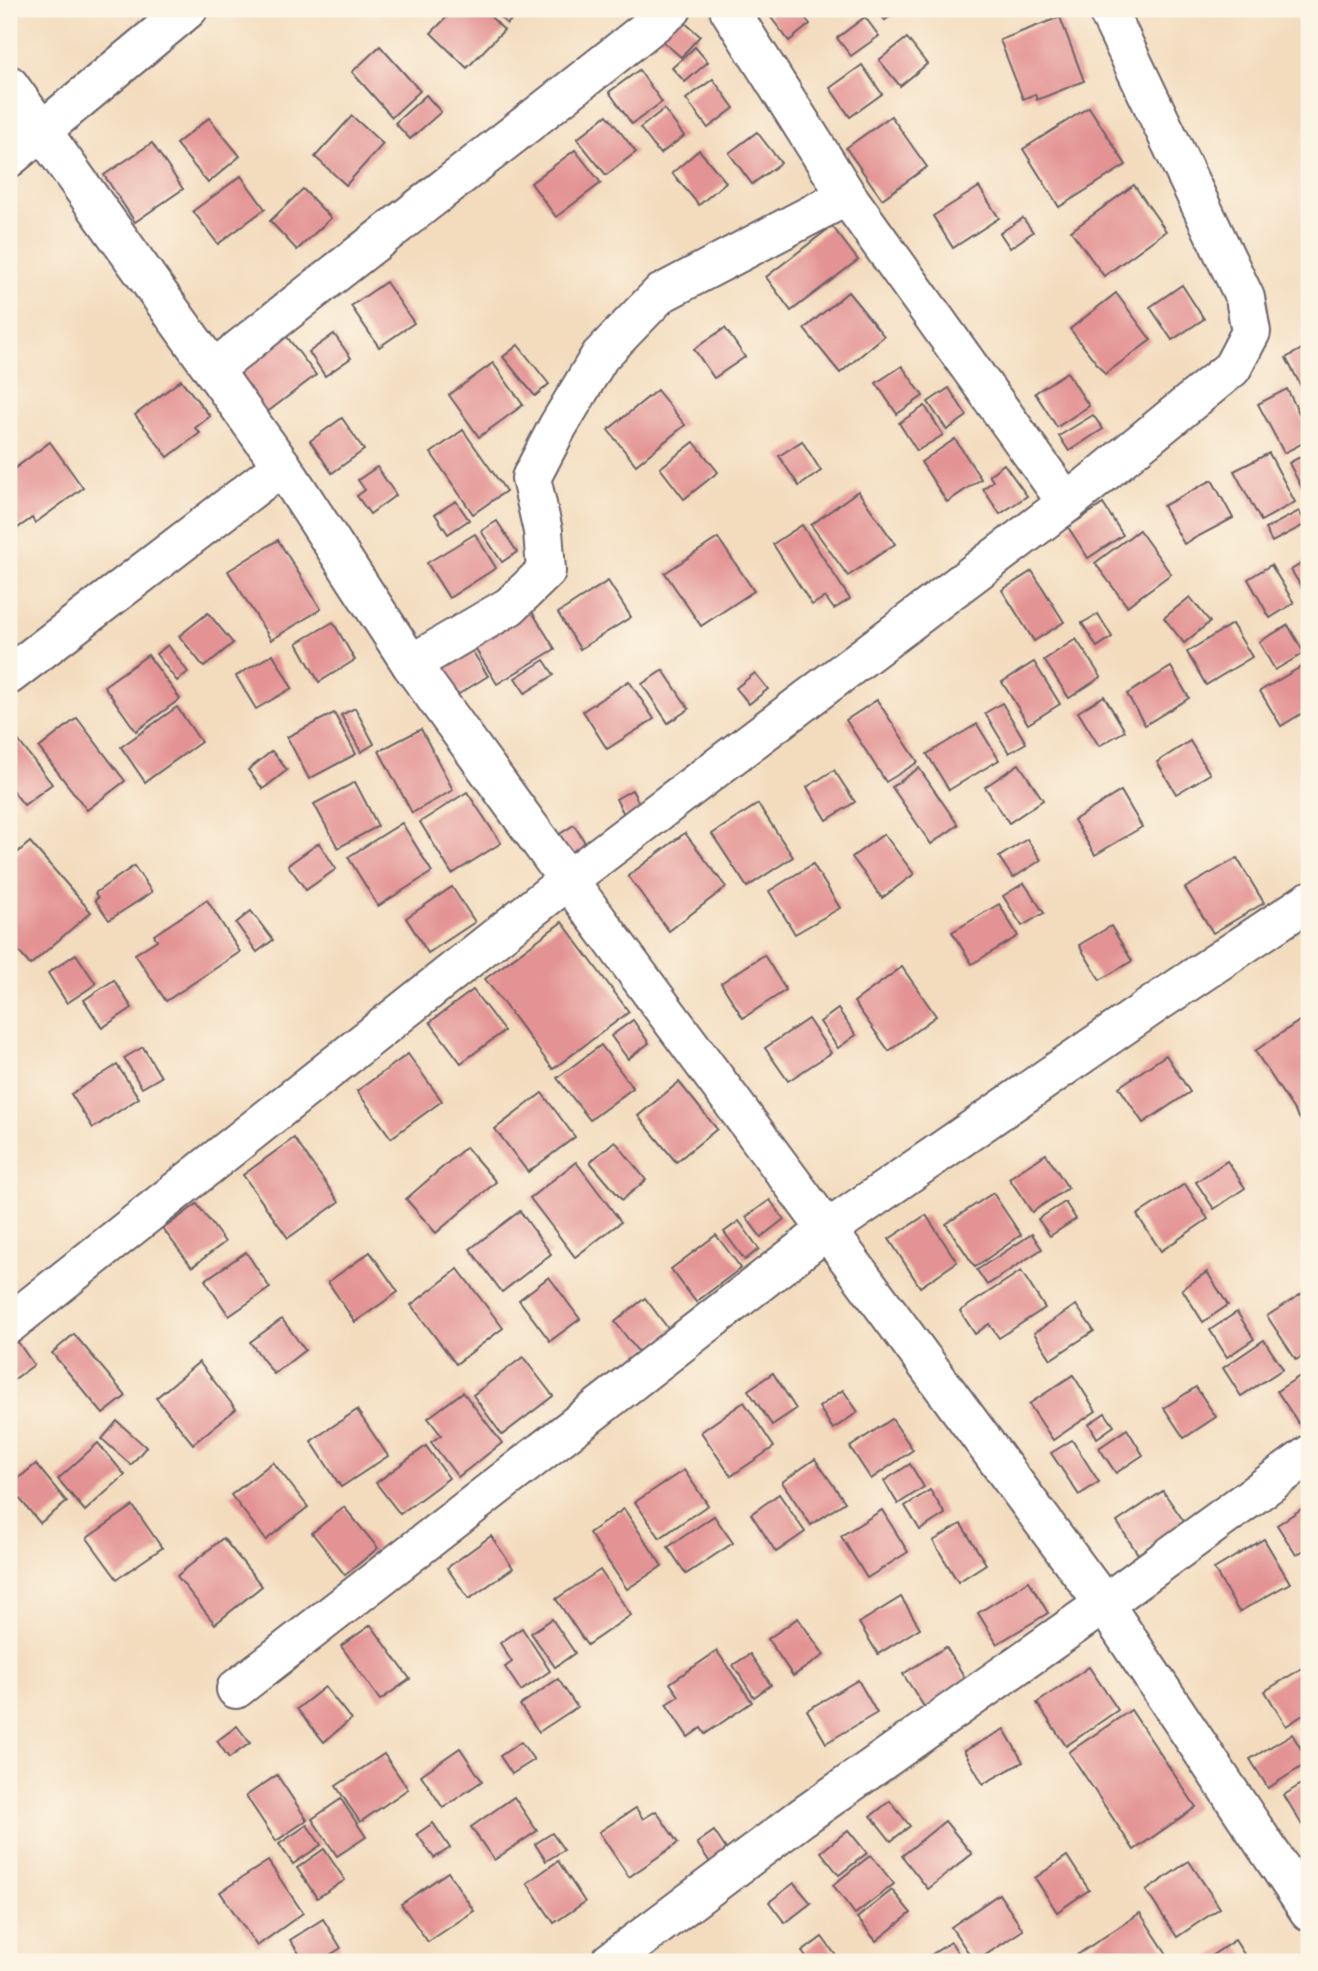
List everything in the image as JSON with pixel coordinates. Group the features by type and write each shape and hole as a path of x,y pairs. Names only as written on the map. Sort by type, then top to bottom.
{"street":[{"path":"9,158 188,9"},
{"path":"213,370 672,9"},
{"path":"729,9 847,197 1067,503"},
{"path":"9,1324 568,880 1067,503 1232,368 1251,332 1245,298 1107,9"},
{"path":"9,85 282,466 411,664 1104,1604 1309,1911"},
{"path":"411,664 510,606 546,571 543,531 531,478 600,356 660,294 847,197"},
{"path":"9,675 282,466"},
{"path":"236,1689 827,1230 1159,1000 1309,901"},
{"path":"610,1962 801,1818 1309,1455"}],"building":[{"path":"455,9 483,9 504,30 467,68 431,33"},
{"path":"492,9 522,9 507,24"},
{"path":"798,9 810,24 789,41 766,11"},
{"path":"877,9 901,9 885,20"},
{"path":"674,13 700,36 681,57 655,35"},
{"path":"865,17 879,36 851,56 837,38"},
{"path":"1060,17 1084,81 1037,100 1035,94 1023,99 1000,40"},
{"path":"907,38 927,64 900,86 879,60"},
{"path":"380,46 420,91 392,117 352,72"},
{"path":"695,47 708,62 685,82 672,68"},
{"path":"862,65 882,94 850,117 830,88"},
{"path":"639,70 662,102 632,124 609,92"},
{"path":"713,79 734,108 708,128 686,99"},
{"path":"426,95 441,112 410,139 395,123"},
{"path":"1089,107 1126,165 1059,207 1023,149"},
{"path":"664,109 684,136 660,154 640,128"},
{"path":"607,115 636,152 606,175 577,139"},
{"path":"352,116 383,144 346,185 315,157"},
{"path":"891,116 927,167 882,199 846,148"},
{"path":"209,118 240,156 208,183 176,144"},
{"path":"757,132 781,163 752,184 729,153"},
{"path":"152,143 183,189 135,222 104,175"},
{"path":"575,150 601,183 556,217 531,183"},
{"path":"699,150 726,182 699,205 672,173"},
{"path":"241,176 265,209 218,244 193,211"},
{"path":"1134,185 1166,231 1104,276 1071,231"},
{"path":"979,187 999,218 953,248 933,216"},
{"path":"303,189 331,218 297,250 270,221"},
{"path":"1023,218 1033,232 1010,248 1000,233"},
{"path":"832,226 858,260 791,311 766,277"},
{"path":"386,282 414,323 379,347 351,306"},
{"path":"1182,285 1204,319 1172,340 1150,307"},
{"path":"848,292 884,336 840,373 804,329"},
{"path":"1116,293 1151,340 1105,374 1070,329"},
{"path":"725,328 745,357 714,378 694,349"},
{"path":"281,329 316,375 266,413 231,367"},
{"path":"334,334 351,358 325,376 309,352"},
{"path":"518,345 549,384 535,396 503,357"},
{"path":"1309,345 1309,401 1286,358"},
{"path":"493,363 523,405 479,437 449,395"},
{"path":"902,366 923,396 897,414 876,383"},
{"path":"1067,372 1089,406 1057,427 1035,393"},
{"path":"181,380 210,416 195,428 200,433 168,457 135,415"},
{"path":"949,388 967,416 947,430 928,402"},
{"path":"1287,389 1309,433 1309,440 1284,453 1258,404"},
{"path":"657,390 685,425 636,465 608,430"},
{"path":"925,406 943,435 917,451 899,423"},
{"path":"1093,415 1103,429 1069,451 1059,436"},
{"path":"342,418 364,450 332,473 310,441"},
{"path":"463,430 506,491 473,514 431,453"},
{"path":"955,439 981,479 947,502 921,462"},
{"path":"802,441 821,471 799,486 779,456"},
{"path":"50,442 83,488 35,523 32,518 12,532 9,527 9,462 14,469"},
{"path":"694,442 718,472 684,499 660,468"},
{"path":"1309,452 1309,491 1305,494 1289,463"},
{"path":"1269,453 1295,502 1261,521 1234,471"},
{"path":"1004,464 1027,496 1000,514 983,489 993,481 989,475"},
{"path":"377,467 396,495 370,514 357,496 365,490 358,480"},
{"path":"1212,480 1233,518 1184,544 1163,506"},
{"path":"858,491 895,544 848,576 811,525"},
{"path":"456,501 469,520 448,534 435,514"},
{"path":"1103,504 1123,535 1088,558 1068,527"},
{"path":"1299,511 1306,524 1272,542 1265,529"},
{"path":"497,521 517,552 502,562 481,531"},
{"path":"802,525 850,599 834,609 825,597 812,605 773,544"},
{"path":"1139,530 1171,574 1127,606 1095,563"},
{"path":"475,534 496,568 449,598 427,563"},
{"path":"718,538 754,591 701,626 665,573"},
{"path":"278,540 321,609 271,640 228,571"},
{"path":"1309,559 1309,592 1306,594 1291,570"},
{"path":"1271,565 1294,603 1270,618 1248,579"},
{"path":"1032,571 1064,622 1034,641 1002,590"},
{"path":"608,581 631,617 580,649 558,613"},
{"path":"1190,597 1210,622 1184,643 1164,618"},
{"path":"527,604 555,649 497,684 470,640"},
{"path":"208,613 233,643 204,667 179,636"},
{"path":"1098,614 1112,637 1097,647 1082,623"},
{"path":"333,622 355,660 319,682 297,643"},
{"path":"1232,624 1252,657 1206,685 1187,652"},
{"path":"1288,625 1304,653 1275,670 1259,642"},
{"path":"1076,639 1101,677 1069,698 1044,660"},
{"path":"468,644 488,676 454,697 434,665"},
{"path":"168,645 188,672 177,681 156,654"},
{"path":"273,654 292,688 256,709 236,676"},
{"path":"148,655 180,699 136,731 104,686"},
{"path":"544,660 554,675 525,693 515,678"},
{"path":"1034,662 1060,704 1028,724 1002,682"},
{"path":"1309,662 1309,709 1281,726 1260,691"},
{"path":"1171,667 1189,698 1145,725 1127,694"},
{"path":"663,670 689,709 668,723 642,684"},
{"path":"755,673 768,689 749,704 736,688"},
{"path":"629,681 654,719 607,749 583,711"},
{"path":"1104,696 1125,731 1099,746 1078,712"},
{"path":"877,700 918,762 886,782 846,720"},
{"path":"1002,703 1026,743 1009,753 985,713"},
{"path":"177,707 201,742 145,782 121,747"},
{"path":"355,708 374,744 361,752 341,715"},
{"path":"334,713 356,754 309,779 287,737"},
{"path":"77,718 125,781 87,810 39,748"},
{"path":"977,724 999,760 949,790 927,754"},
{"path":"421,729 453,790 412,813 379,751"},
{"path":"17,739 52,784 24,805 9,786 9,745"},
{"path":"1190,741 1210,774 1176,794 1157,762"},
{"path":"272,751 287,770 263,789 248,770"},
{"path":"1019,764 1043,800 1009,823 985,787"},
{"path":"919,768 958,825 931,844 892,787"},
{"path":"834,770 855,802 827,820 807,787"},
{"path":"355,782 378,826 338,848 314,804"},
{"path":"632,790 642,809 626,818 616,799"},
{"path":"1121,791 1142,827 1095,855 1074,820"},
{"path":"467,792 501,843 452,874 420,822"},
{"path":"758,804 793,857 747,887 712,834"},
{"path":"402,823 432,872 378,906 348,857"},
{"path":"574,825 591,852 571,865 555,837"},
{"path":"685,833 726,887 669,931 628,876"},
{"path":"884,834 914,874 882,898 852,857"},
{"path":"1027,839 1041,860 1013,878 999,857"},
{"path":"30,842 91,912 30,965 9,940 9,860"},
{"path":"319,843 336,869 306,890 288,865"},
{"path":"1237,858 1264,903 1213,933 1185,888"},
{"path":"813,864 840,908 795,934 769,891"},
{"path":"134,866 152,892 109,920 95,900 98,898 95,893"},
{"path":"1024,883 1044,913 1022,926 1003,896"},
{"path":"452,887 475,922 428,953 406,918"},
{"path":"207,900 240,952 166,1001 135,954 157,940 154,935"},
{"path":"999,904 1018,936 972,964 952,932"},
{"path":"251,911 273,940 257,952 236,923"},
{"path":"562,922 629,1012 553,1069 485,979"},
{"path":"1111,926 1132,961 1100,980 1079,945"},
{"path":"76,954 96,984 67,1003 48,973"},
{"path":"764,955 786,990 743,1018 721,983"},
{"path":"902,967 936,1016 889,1051 854,1002"},
{"path":"114,980 132,1008 102,1028 84,1000"},
{"path":"473,990 504,1031 461,1063 430,1022"},
{"path":"838,1009 856,1035 838,1048 820,1022"},
{"path":"808,1019 831,1053 788,1081 765,1048"},
{"path":"633,1020 649,1043 628,1059 611,1036"},
{"path":"1301,1020 1309,1032 1309,1133 1255,1051"},
{"path":"601,1045 633,1088 590,1120 557,1078"},
{"path":"143,1047 161,1077 142,1088 124,1058"},
{"path":"408,1054 442,1101 391,1138 357,1091"},
{"path":"1166,1055 1190,1092 1143,1123 1119,1087"},
{"path":"117,1065 139,1098 93,1128 71,1094"},
{"path":"679,1082 717,1129 676,1162 638,1116"},
{"path":"542,1093 575,1137 528,1172 495,1129"},
{"path":"294,1138 339,1202 288,1238 243,1175"},
{"path":"615,1141 646,1180 622,1200 590,1162"},
{"path":"466,1147 496,1182 436,1233 406,1199"},
{"path":"1046,1154 1068,1188 1032,1212 1009,1178"},
{"path":"1227,1161 1245,1188 1214,1209 1196,1182"},
{"path":"576,1162 621,1222 575,1257 530,1198"},
{"path":"1185,1184 1208,1219 1161,1251 1137,1215"},
{"path":"993,1193 1021,1235 975,1267 946,1224"},
{"path":"770,1200 784,1219 761,1237 746,1217"},
{"path":"1065,1202 1076,1219 1050,1236 1038,1219"},
{"path":"197,1204 225,1242 192,1267 163,1229"},
{"path":"520,1211 551,1254 502,1292 470,1249"},
{"path":"926,1215 957,1262 920,1287 889,1239"},
{"path":"739,1221 759,1249 745,1260 724,1232"},
{"path":"1032,1234 1042,1249 987,1285 977,1270"},
{"path":"716,1235 741,1268 696,1302 671,1269"},
{"path":"246,1252 270,1288 229,1316 205,1280"},
{"path":"370,1252 398,1292 355,1322 328,1282"},
{"path":"458,1269 503,1328 456,1364 411,1305"},
{"path":"1021,1271 1045,1308 999,1338 989,1324 975,1334 960,1311"},
{"path":"1207,1272 1228,1305 1203,1322 1182,1289"},
{"path":"549,1277 580,1319 550,1341 519,1300"},
{"path":"1309,1289 1309,1352 1296,1360 1267,1316"},
{"path":"645,1298 670,1331 640,1354 615,1322"},
{"path":"1076,1305 1094,1331 1051,1359 1034,1333"},
{"path":"1237,1312 1254,1339 1227,1357 1210,1330"},
{"path":"282,1319 305,1350 274,1374 250,1342"},
{"path":"74,1334 126,1396 103,1414 52,1353"},
{"path":"13,1335 34,1365 9,1383 9,1338"},
{"path":"1264,1340 1283,1369 1241,1396 1223,1368"},
{"path":"523,1357 553,1396 502,1435 473,1395"},
{"path":"199,1362 236,1409 193,1444 156,1398"},
{"path":"773,1373 796,1409 772,1425 748,1390"},
{"path":"1303,1374 1309,1384 1309,1439 1277,1391"},
{"path":"1073,1375 1096,1411 1053,1440 1029,1404"},
{"path":"1196,1387 1216,1417 1184,1438 1164,1408"},
{"path":"843,1390 858,1412 833,1429 819,1407"},
{"path":"463,1392 502,1443 458,1477 431,1442 441,1435 428,1418"},
{"path":"744,1402 774,1447 731,1476 701,1432"},
{"path":"357,1410 388,1456 341,1487 311,1441"},
{"path":"1105,1413 1114,1426 1097,1438 1089,1424"},
{"path":"892,1419 913,1450 871,1479 850,1447"},
{"path":"117,1421 146,1447 131,1465 102,1439"},
{"path":"1127,1429 1143,1455 1116,1473 1099,1448"},
{"path":"1072,1440 1099,1482 1079,1495 1051,1453"},
{"path":"98,1443 125,1475 85,1511 58,1479"},
{"path":"426,1446 449,1478 400,1514 376,1483"},
{"path":"815,1459 845,1502 811,1525 782,1482"},
{"path":"273,1462 308,1507 266,1540 231,1495"},
{"path":"36,1464 67,1502 40,1523 9,1486"},
{"path":"910,1464 924,1487 898,1504 884,1481"},
{"path":"684,1470 708,1505 660,1538 635,1502"},
{"path":"930,1490 945,1514 920,1530 905,1506"},
{"path":"1163,1491 1185,1523 1138,1554 1117,1522"},
{"path":"779,1494 805,1532 776,1552 751,1514"},
{"path":"1309,1504 1309,1547 1296,1555 1277,1525"},
{"path":"133,1506 162,1548 117,1579 87,1538"},
{"path":"344,1507 378,1548 345,1575 312,1533"},
{"path":"624,1509 662,1566 627,1589 589,1533"},
{"path":"882,1510 908,1552 867,1578 841,1536"},
{"path":"714,1516 733,1543 686,1574 668,1547"},
{"path":"961,1524 986,1564 958,1582 933,1541"},
{"path":"491,1536 513,1568 469,1599 447,1568"},
{"path":"223,1538 262,1586 215,1624 177,1576"},
{"path":"1264,1539 1290,1583 1239,1612 1214,1569"},
{"path":"600,1570 631,1615 587,1645 556,1599"},
{"path":"1029,1581 1048,1613 997,1644 978,1613"},
{"path":"901,1597 920,1628 878,1654 859,1623"},
{"path":"798,1618 824,1655 793,1676 768,1639"},
{"path":"552,1619 575,1653 555,1667 531,1633"},
{"path":"371,1625 410,1679 380,1700 341,1646"},
{"path":"522,1628 550,1671 521,1691 505,1667 512,1662 500,1643"},
{"path":"946,1647 967,1681 925,1708 903,1674"},
{"path":"717,1651 752,1702 705,1734 701,1728 688,1737 666,1704 679,1696 670,1683"},
{"path":"750,1654 771,1685 754,1697 733,1665"},
{"path":"1309,1664 1309,1711 1286,1726 1265,1691"},
{"path":"1089,1667 1118,1710 1066,1746 1037,1703"},
{"path":"558,1679 577,1707 539,1732 520,1705"},
{"path":"858,1680 877,1713 826,1743 807,1710"},
{"path":"325,1687 351,1719 324,1742 297,1709"},
{"path":"1131,1710 1196,1807 1134,1850 1069,1752"},
{"path":"237,1726 250,1743 229,1758 217,1741"},
{"path":"1004,1729 1023,1762 983,1784 964,1751"},
{"path":"1292,1734 1309,1762 1268,1788 1250,1759"},
{"path":"521,1742 534,1760 512,1774 500,1756"},
{"path":"460,1748 482,1781 443,1808 421,1775"},
{"path":"384,1754 408,1789 360,1822 336,1786"},
{"path":"277,1775 307,1820 276,1841 246,1796"},
{"path":"1309,1779 1309,1821 1302,1825 1284,1795"},
{"path":"514,1797 537,1831 494,1860 471,1827"},
{"path":"341,1799 366,1837 337,1856 312,1819"},
{"path":"890,1801 910,1826 891,1841 871,1816"},
{"path":"636,1808 643,1819 656,1811 678,1843 629,1877 599,1832"},
{"path":"945,1821 972,1854 928,1889 902,1856"},
{"path":"433,1823 450,1848 434,1858 417,1834"},
{"path":"307,1825 321,1845 293,1864 279,1844"},
{"path":"848,1830 867,1853 839,1875 821,1852"},
{"path":"714,1831 728,1852 711,1864 697,1843"},
{"path":"552,1833 564,1850 546,1861 535,1844"},
{"path":"324,1849 345,1880 317,1898 297,1868"},
{"path":"871,1855 894,1884 855,1914 833,1885"},
{"path":"1067,1856 1089,1890 1057,1912 1035,1878"},
{"path":"268,1861 303,1913 257,1946 220,1892"},
{"path":"558,1861 585,1902 554,1923 527,1883"},
{"path":"1189,1861 1220,1908 1177,1937 1146,1891"},
{"path":"448,1872 474,1911 428,1942 401,1904"},
{"path":"794,1883 811,1903 785,1923 769,1902"},
{"path":"892,1890 911,1913 876,1941 857,1918"},
{"path":"999,1894 1023,1930 975,1962 951,1927"},
{"path":"1140,1913 1167,1954 1156,1962 1082,1962 1077,1955"},
{"path":"323,1919 341,1948 319,1962 305,1962 290,1940"},
{"path":"822,1937 839,1962 810,1962 802,1952"},
{"path":"1235,1940 1249,1962 1202,1962"},
{"path":"951,1942 964,1962 920,1962"}]}
